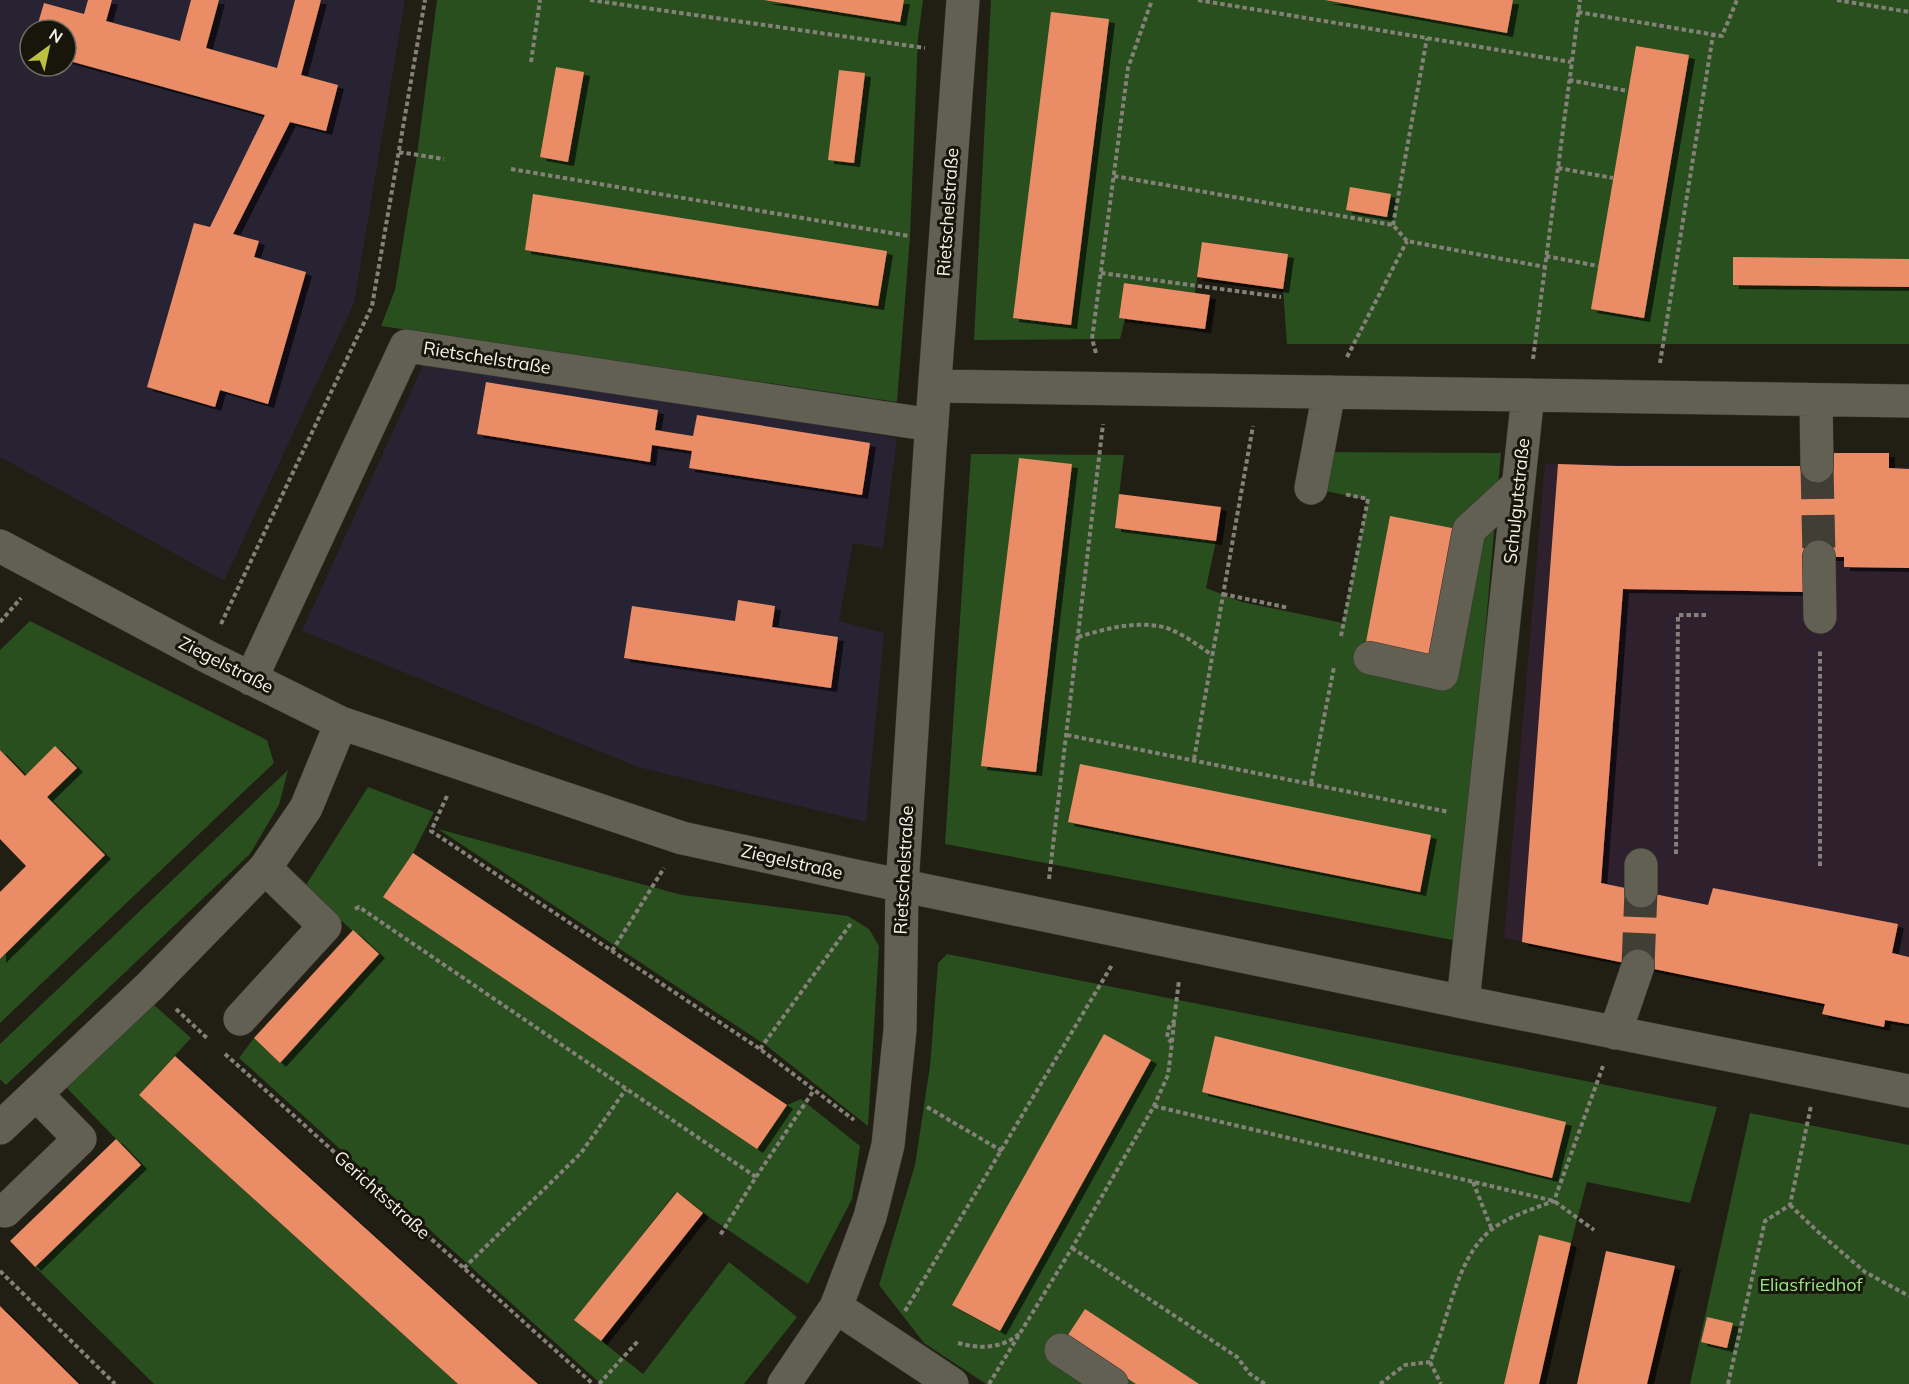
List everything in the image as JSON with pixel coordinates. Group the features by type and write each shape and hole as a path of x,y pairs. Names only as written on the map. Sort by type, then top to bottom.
{"street":[{"name":"Rietschelstraße","path":"784,1384 836,1307 870,1217 888,1145 900,1030 902,886 932,424 963,0"},
{"name":"Rietschelstraße","path":"251,679 406,346 932,424"},
{"path":"935,386 1909,401"},
{"path":"1311,488 1329,392"},
{"name":"Schulgutstraße","path":"1463,1002 1528,395"},
{"path":"1816,400 1817,466"},
{"path":"1370,658 1442,674 1469,530 1518,485"},
{"name":"Ziegelstraße","path":"0,546 206,656 341,723 682,838 1463,1002 1909,1091"},
{"path":"1819,557 1820,617"},
{"path":"0,1128 150,986 265,868 306,808 341,723"},
{"path":"240,1019 325,926 265,868"},
{"path":"1615,1033 1638,966"},
{"path":"5,1211 80,1139 36,1094"},
{"path":"836,1307 952,1384"},
{"path":"1061,1350 1112,1384"}],"path":[{"path":"206,656 372,306 425,0"},
{"path":"531,62 540,0"},
{"path":"590,0 959,53"},
{"path":"1045,915 1107,389 1092,339 1128,68 1152,0"},
{"path":"1198,0 1571,62"},
{"path":"1528,395 1580,0"},
{"path":"1578,12 1722,36 1737,0"},
{"path":"1837,0 1909,12"},
{"path":"1654,397 1713,35"},
{"path":"1393,225 1427,38"},
{"path":"1569,80 1629,90"},
{"path":"399,152 444,159"},
{"path":"1558,168 1613,178"},
{"path":"511,169 946,243"},
{"path":"1114,176 1393,225 1407,241 1545,267"},
{"path":"1329,392 1407,241"},
{"path":"1546,256 1598,266"},
{"path":"1101,273 1281,297"},
{"path":"1194,759 1259,391"},
{"path":"1311,488 1368,499 1339,646"},
{"path":"1223,594 1289,608"},
{"path":"1676,865 1678,615 1709,615"},
{"path":"1820,617 1820,866"},
{"path":"1078,637 1112,626 1159,626 1193,642 1212,656"},
{"path":"1311,783 1336,657"},
{"path":"1067,735 1482,819"},
{"path":"461,765 430,831 760,1049 888,1145"},
{"path":"612,951 682,838"},
{"path":"325,926 359,907 756,1177"},
{"path":"760,1049 852,922"},
{"path":"989,1384 1072,1248 1154,1106 1168,1075 1183,944"},
{"path":"903,1316 1091,1002"},
{"path":"173,1007 215,1044"},
{"path":"1441,1384 1430,1362 1462,1270 1479,1242 1492,1230 1513,1217 1554,1201 1615,1033"},
{"name":"Gerichtsstraße","path":"224,1052 592,1384"},
{"path":"1728,1384 1765,1221 1790,1205 1817,1073"},
{"path":"464,1268 581,1153 626,1089"},
{"path":"718,1237 814,1090"},
{"path":"893,1099 931,1108 1002,1151"},
{"path":"1154,1106 1554,1201 1594,1230"},
{"path":"1473,1182 1492,1230"},
{"path":"1790,1205 1865,1272 1909,1296"},
{"path":"1072,1248 1237,1357 1250,1374 1265,1384"},
{"path":"0,1270 115,1384"},
{"path":"952,1341 991,1347 1006,1344 1025,1326"},
{"path":"599,1384 638,1341"},
{"path":"1380,1384 1405,1365 1430,1362"}],"shaded area":[{"path":"0,0 405,0 354,303 224,581 0,457"},
{"path":"426,359 897,438 883,548 853,543 839,621 884,633 866,822 638,767 302,631"},
{"path":"1545,464 1909,467 1909,1020 1504,938"}],"green space":[{"path":"437,0 923,0 918,38 910,237 897,402 381,326 395,290 417,155"},
{"path":"991,0 1909,0 1909,344 1287,344 1283,289 1287,254 1203,242 1195,293 1124,283 1125,319 1120,339 974,340"},
{"path":"1318,452 1501,453 1458,941 945,844 971,454 1124,455 1115,528 1216,541 1206,588 1242,602 1343,623 1368,500 1311,488"},
{"path":"30,621 267,740 274,763 0,1023 0,959 105,855 0,750 0,650"},
{"path":"288,770 279,805 250,854 6,1085 0,1079 0,1044"},
{"path":"368,787 434,812 413,853 757,1148 787,1105 801,1099 860,1146 852,1199 808,1284 676,1192 575,1320 643,1374 729,1262 797,1317 744,1384 601,1384 239,1058 254,1038 280,1063 379,954 304,888"},
{"path":"438,829 682,895 848,916 869,929 879,946 868,1126 767,1046"},
{"path":"947,954 1717,1107 1690,1203 1587,1182 1571,1243 1539,1236 1504,1384 986,1384 924,1343 879,1285 915,1165 930,1066 938,963"},
{"path":"152,1003 191,1038 139,1095 458,1384 154,1384 35,1267 141,1165 64,1085"},
{"name":"Eliasfriedhof","path":"1750,1113 1909,1145 1909,1384 1690,1384"}],"building":[{"path":"88,0 112,0 106,21 180,41 191,0 219,0 206,48 277,68 295,0 321,0 301,75 338,85 326,131 290,122 233,234 259,241 254,257 306,272 268,404 220,390 215,407 147,387 194,223 210,227 265,115 78,63 78,18 40,18 44,3 84,14"},
{"path":"764,0 904,0 900,22"},
{"path":"1325,0 1513,0 1507,33"},
{"path":"1051,12 1109,19 1071,325 1013,318"},
{"path":"1636,46 1689,55 1644,318 1591,309"},
{"path":"556,67 584,72 568,162 540,157"},
{"path":"839,70 865,73 854,163 828,160"},
{"path":"1350,187 1391,194 1387,217 1346,210"},
{"path":"533,194 887,251 878,306 525,250"},
{"path":"1202,242 1288,254 1283,289 1197,277"},
{"path":"1733,257 1909,259 1909,287 1733,285"},
{"path":"1124,283 1210,295 1205,329 1119,318"},
{"path":"486,382 658,410 655,430 693,436 697,415 870,443 862,495 689,468 692,451 652,445 650,462 477,434"},
{"path":"1834,453 1889,453 1889,468 1909,469 1909,568 1844,567 1844,557 1805,557 1805,592 1623,589 1601,883 1708,905 1713,888 1898,924 1892,953 1909,957 1909,1024 1885,1020 1884,1027 1822,1014 1825,1004 1522,942 1558,464 1834,466"},
{"path":"1019,458 1072,464 1036,772 981,766"},
{"path":"1119,494 1221,507 1216,541 1115,528"},
{"path":"1390,516 1457,529 1431,662 1365,647"},
{"path":"738,600 775,606 772,627 838,637 831,688 624,658 632,606 735,621"},
{"path":"55,746 77,768 47,797 105,855 0,959 0,892 26,866 0,839 0,750 25,776"},
{"path":"1080,764 1431,835 1420,892 1068,822"},
{"path":"413,853 787,1105 757,1149 383,897"},
{"path":"353,930 379,954 280,1063 254,1038"},
{"path":"1104,1034 1151,1060 1000,1331 952,1305"},
{"path":"1215,1036 1566,1122 1552,1178 1202,1092"},
{"path":"175,1056 538,1384 458,1384 139,1095"},
{"path":"116,1139 141,1165 35,1267 10,1241"},
{"path":"677,1192 703,1213 601,1341 574,1320"},
{"path":"1539,1235 1571,1243 1539,1384 1504,1384"},
{"path":"1606,1251 1675,1266 1647,1384 1577,1384"},
{"path":"0,1306 7,1313 79,1384 0,1384"},
{"path":"1085,1309 1199,1384 1136,1384 1066,1338"},
{"path":"1707,1317 1733,1323 1727,1348 1701,1342"}],"tunnel":[{"path":"1817,466 1819,557"},
{"path":"1638,966 1641,891"}]}
